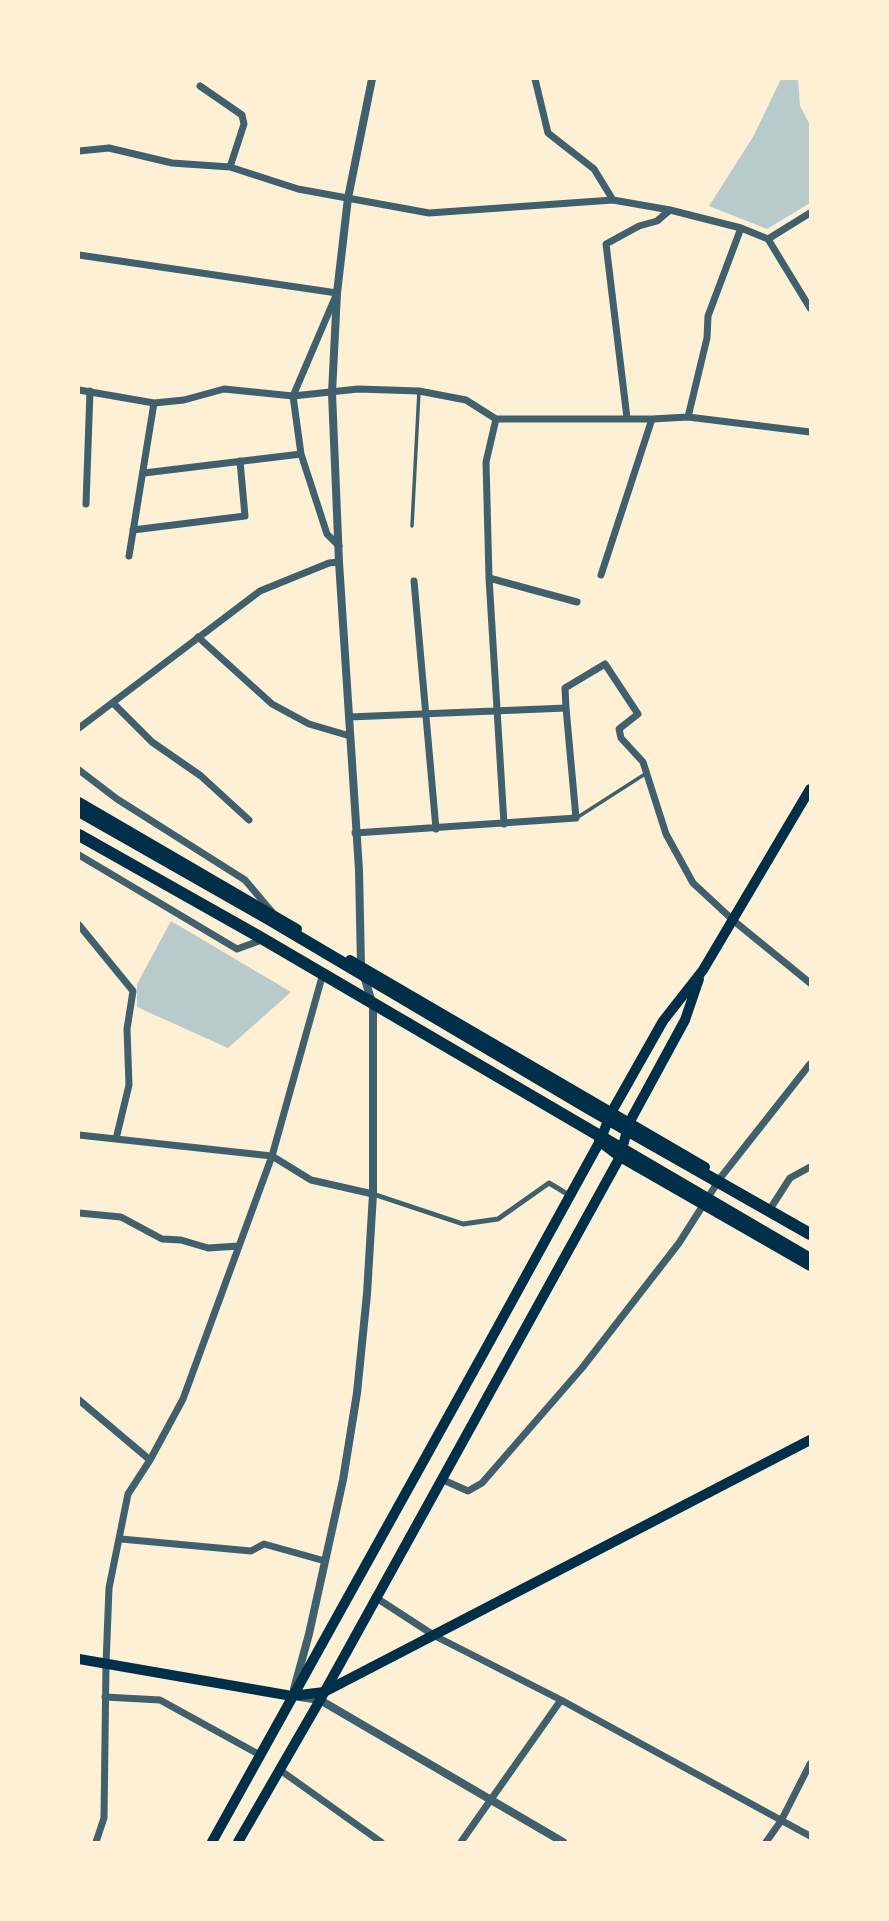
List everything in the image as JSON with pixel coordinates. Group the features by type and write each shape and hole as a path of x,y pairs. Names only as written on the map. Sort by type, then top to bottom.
{"highway":[{"path":"79,811 810,1234"},
{"path":"79,835 258,936 810,1259"}],"main road":[{"path":"212,1842 600,1142 611,1114 663,1021 703,970 810,789"},
{"path":"79,802 810,1228"},
{"path":"79,835 373,1006 600,1142 620,1157 810,1266"},
{"path":"238,1842 322,1696 620,1157 629,1123 685,1020 703,970"},
{"path":"79,1659 292,1696 322,1696 810,1440"}],"street":[{"path":"292,1696 343,1480 357,1393 373,1194 373,1006 361,966 359,870 332,393 337,293 348,198 372,79"},
{"path":"536,79 548,134 594,169 613,201"},
{"path":"201,86 242,115 244,124 230,167"},
{"path":"79,151 109,148 172,163 230,167 298,189 429,213 613,201 670,209 741,228 768,239 810,308"},
{"path":"627,418 606,244 639,226 657,220 670,209"},
{"path":"768,239 810,213"},
{"path":"688,417 707,338 708,316 741,228"},
{"path":"79,255 337,293"},
{"path":"337,293 293,396 301,454 327,534 339,546"},
{"path":"79,390 154,403 184,400 224,389 293,396 358,389 419,391 466,400 496,419 688,417 810,432"},
{"path":"86,505 90,391"},
{"path":"129,556 154,403"},
{"path":"496,419 486,462 495,711 504,824"},
{"path":"601,575 652,419"},
{"path":"144,472 301,454"},
{"path":"133,530 245,516 240,461"},
{"path":"79,728 260,592 329,563 340,562"},
{"path":"489,578 577,602"},
{"path":"414,581 436,829"},
{"path":"198,637 272,704 309,724 350,736"},
{"path":"355,833 576,818 565,688 605,664 638,714 619,729 621,738 643,762 648,772 666,834 693,883 734,921 810,983"},
{"path":"113,703 152,742 201,776 249,820"},
{"path":"349,718 566,708"},
{"path":"79,770 117,799 245,880 275,915"},
{"path":"79,855 237,949 259,941"},
{"path":"79,926 133,991 127,1029 130,1085 116,1139"},
{"path":"96,1842 104,1818 109,1588 128,1494 183,1399 272,1156 322,977"},
{"path":"441,1479 468,1491 482,1483 590,1358 680,1243 721,1177 810,1064"},
{"path":"79,1135 272,1156 311,1180 373,1194 463,1224 498,1219 549,1183 569,1195"},
{"path":"772,1206 790,1178 810,1167"},
{"path":"79,1216 121,1217 162,1239 181,1240 208,1248 239,1245"},
{"path":"79,1400 150,1460"},
{"path":"121,1539 251,1551 264,1544 325,1561"},
{"path":"375,1597 435,1636 561,1700 810,1836"},
{"path":"322,1696 563,1842"},
{"path":"105,1697 160,1700 260,1755"},
{"path":"460,1842 561,1700"},
{"path":"766,1842 781,1821 810,1763"},
{"path":"280,1770 382,1842"}],"lane":[{"path":"412,526 419,391"},
{"path":"576,818 648,772"}],"shaded area":[{"path":"781,79 798,79 800,106 810,125 810,203 767,229 709,206 753,137"},
{"path":"171,921 291,992 228,1048 137,1007 137,984"}]}
